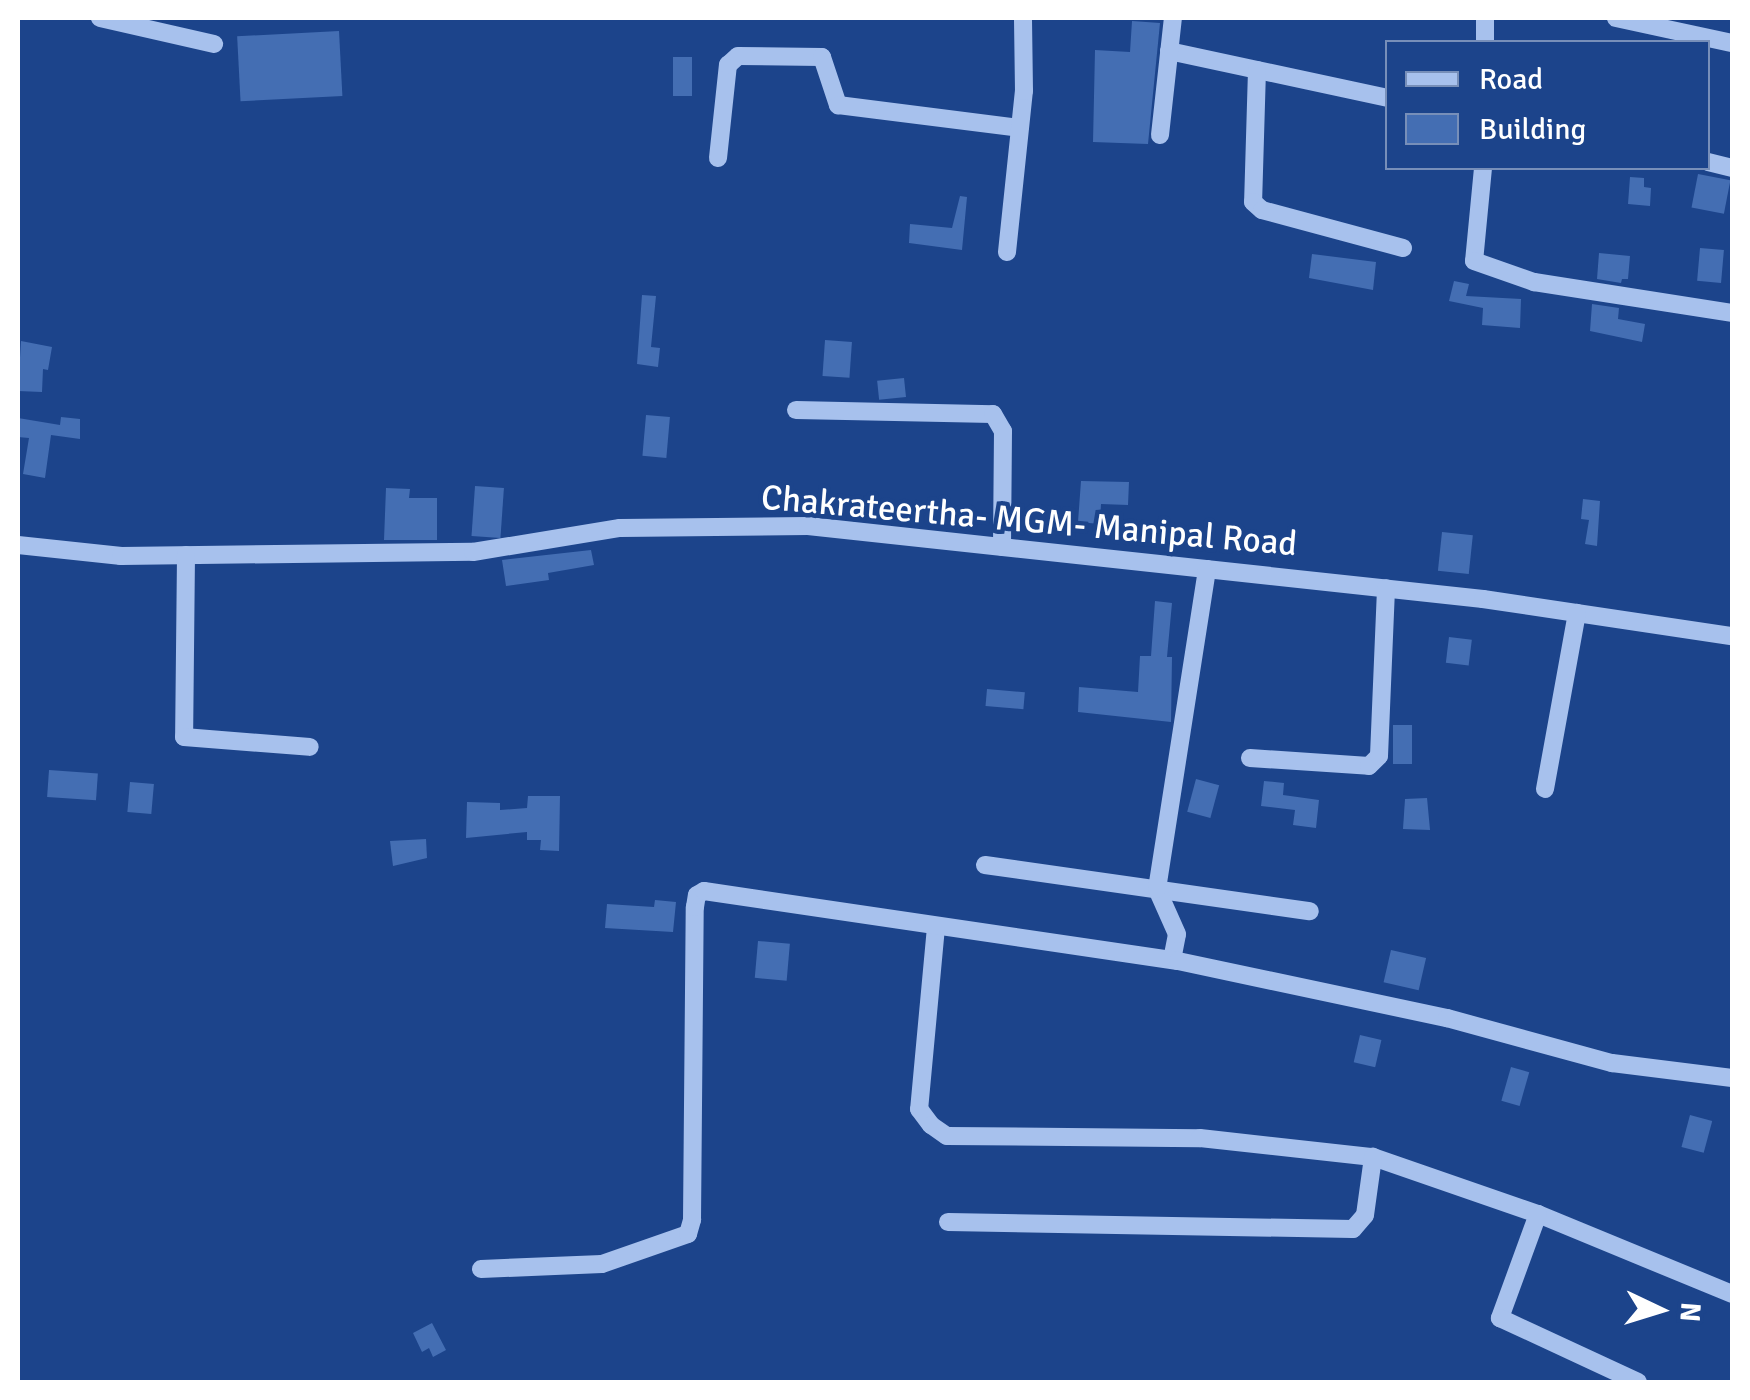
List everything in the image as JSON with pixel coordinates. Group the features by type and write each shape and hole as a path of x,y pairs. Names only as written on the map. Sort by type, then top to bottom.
{"street":[{"path":"100,18 162,24 214,44"},
{"path":"1006,252 1020,128 1022,18"},
{"path":"1160,134 1173,18"},
{"path":"1621,18 1732,43"},
{"path":"1169,51 1385,97"},
{"path":"718,158 728,65 738,56 822,56 838,105 1020,128"},
{"path":"1258,70 1253,202 1262,210 1403,248"},
{"path":"1482,170 1474,261 1534,282 1732,314"},
{"path":"796,410 993,414 1003,431 1002,547"},
{"name":"Chakrateertha- MGM- Manipal Road","path":"18,544 121,556 473,552 620,528 808,526 1386,588 1732,636"},
{"path":"186,555 184,737 310,746"},
{"path":"1172,960 1177,934 1157,889 1208,569"},
{"path":"1250,758 1369,766 1379,756 1386,588"},
{"path":"1545,789 1577,613"},
{"path":"985,865 1310,911"},
{"path":"481,1269 602,1264 688,1234 692,1220 698,895 704,891 1172,960 1447,1018 1612,1062 1732,1078"},
{"path":"936,927 919,1108 931,1126 948,1136 1200,1138 1373,1157 1538,1214 1732,1294"},
{"path":"948,1222 1353,1229 1365,1215 1373,1157"},
{"path":"1538,1214 1500,1318 1638,1382"}],"building":[{"path":"1132,21 1160,23 1148,144 1093,142 1095,50 1130,52"},
{"path":"339,31 342,96 241,101 237,36"},
{"path":"673,57 692,57 692,96 673,96"},
{"path":"1698,174 1730,180 1724,214 1692,207"},
{"path":"1630,177 1644,178 1644,187 1651,188 1650,206 1628,204"},
{"path":"960,196 967,197 962,250 909,243 910,224 952,228"},
{"path":"1700,248 1724,250 1721,283 1697,281"},
{"path":"1599,253 1630,256 1628,279 1621,283 1597,279"},
{"path":"1312,254 1376,262 1373,290 1309,278"},
{"path":"1454,281 1469,284 1466,296 1521,299 1520,328 1482,325 1483,308 1449,301"},
{"path":"642,295 656,296 651,347 660,348 658,367 637,364"},
{"path":"1592,304 1619,308 1618,319 1645,324 1642,342 1590,331"},
{"path":"825,340 852,342 849,378 822,376"},
{"path":"21,341 52,347 48,370 43,369 42,392 18,391"},
{"path":"904,378 906,397 879,400 877,381"},
{"path":"646,415 670,417 666,458 642,456"},
{"path":"61,417 80,419 80,439 51,435 45,478 23,474 29,438 18,437 18,418 60,425"},
{"path":"1081,481 1129,482 1128,505 1101,504 1100,524 1078,522"},
{"path":"475,486 504,488 500,538 472,536"},
{"path":"386,488 410,489 409,498 437,498 437,540 384,540"},
{"path":"1583,499 1600,501 1597,546 1585,544 1589,520 1581,519"},
{"path":"1442,532 1473,535 1469,574 1438,571"},
{"path":"591,550 594,565 548,573 549,580 506,586 502,560"},
{"path":"1155,601 1172,603 1167,657 1172,657 1171,722 1078,712 1079,687 1138,692 1140,656 1151,656"},
{"path":"1449,637 1472,640 1469,666 1446,663"},
{"path":"987,689 1025,692 1023,709 986,706"},
{"path":"1393,725 1412,725 1412,764 1393,764"},
{"path":"49,770 98,773 96,800 47,797"},
{"path":"1196,779 1219,785 1210,818 1187,812"},
{"path":"1264,781 1284,783 1283,795 1319,800 1316,828 1293,825 1295,810 1261,806"},
{"path":"130,782 154,784 151,814 127,812"},
{"path":"528,796 560,796 559,851 540,850 541,840 527,840 527,832 466,838 467,802 500,803 500,810 527,808"},
{"path":"1427,798 1430,830 1403,829 1405,799"},
{"path":"426,839 427,858 393,866 390,841"},
{"path":"655,900 676,902 673,932 605,928 607,904 654,907"},
{"path":"758,941 790,944 787,981 755,978"},
{"path":"1391,950 1426,958 1419,990 1384,982"},
{"path":"1360,1035 1381,1040 1375,1067 1354,1062"},
{"path":"1511,1067 1529,1072 1520,1106 1501,1101"},
{"path":"1690,1115 1712,1121 1704,1153 1681,1147"},
{"path":"432,1323 446,1350 433,1357 429,1348 422,1352 413,1333"}]}
